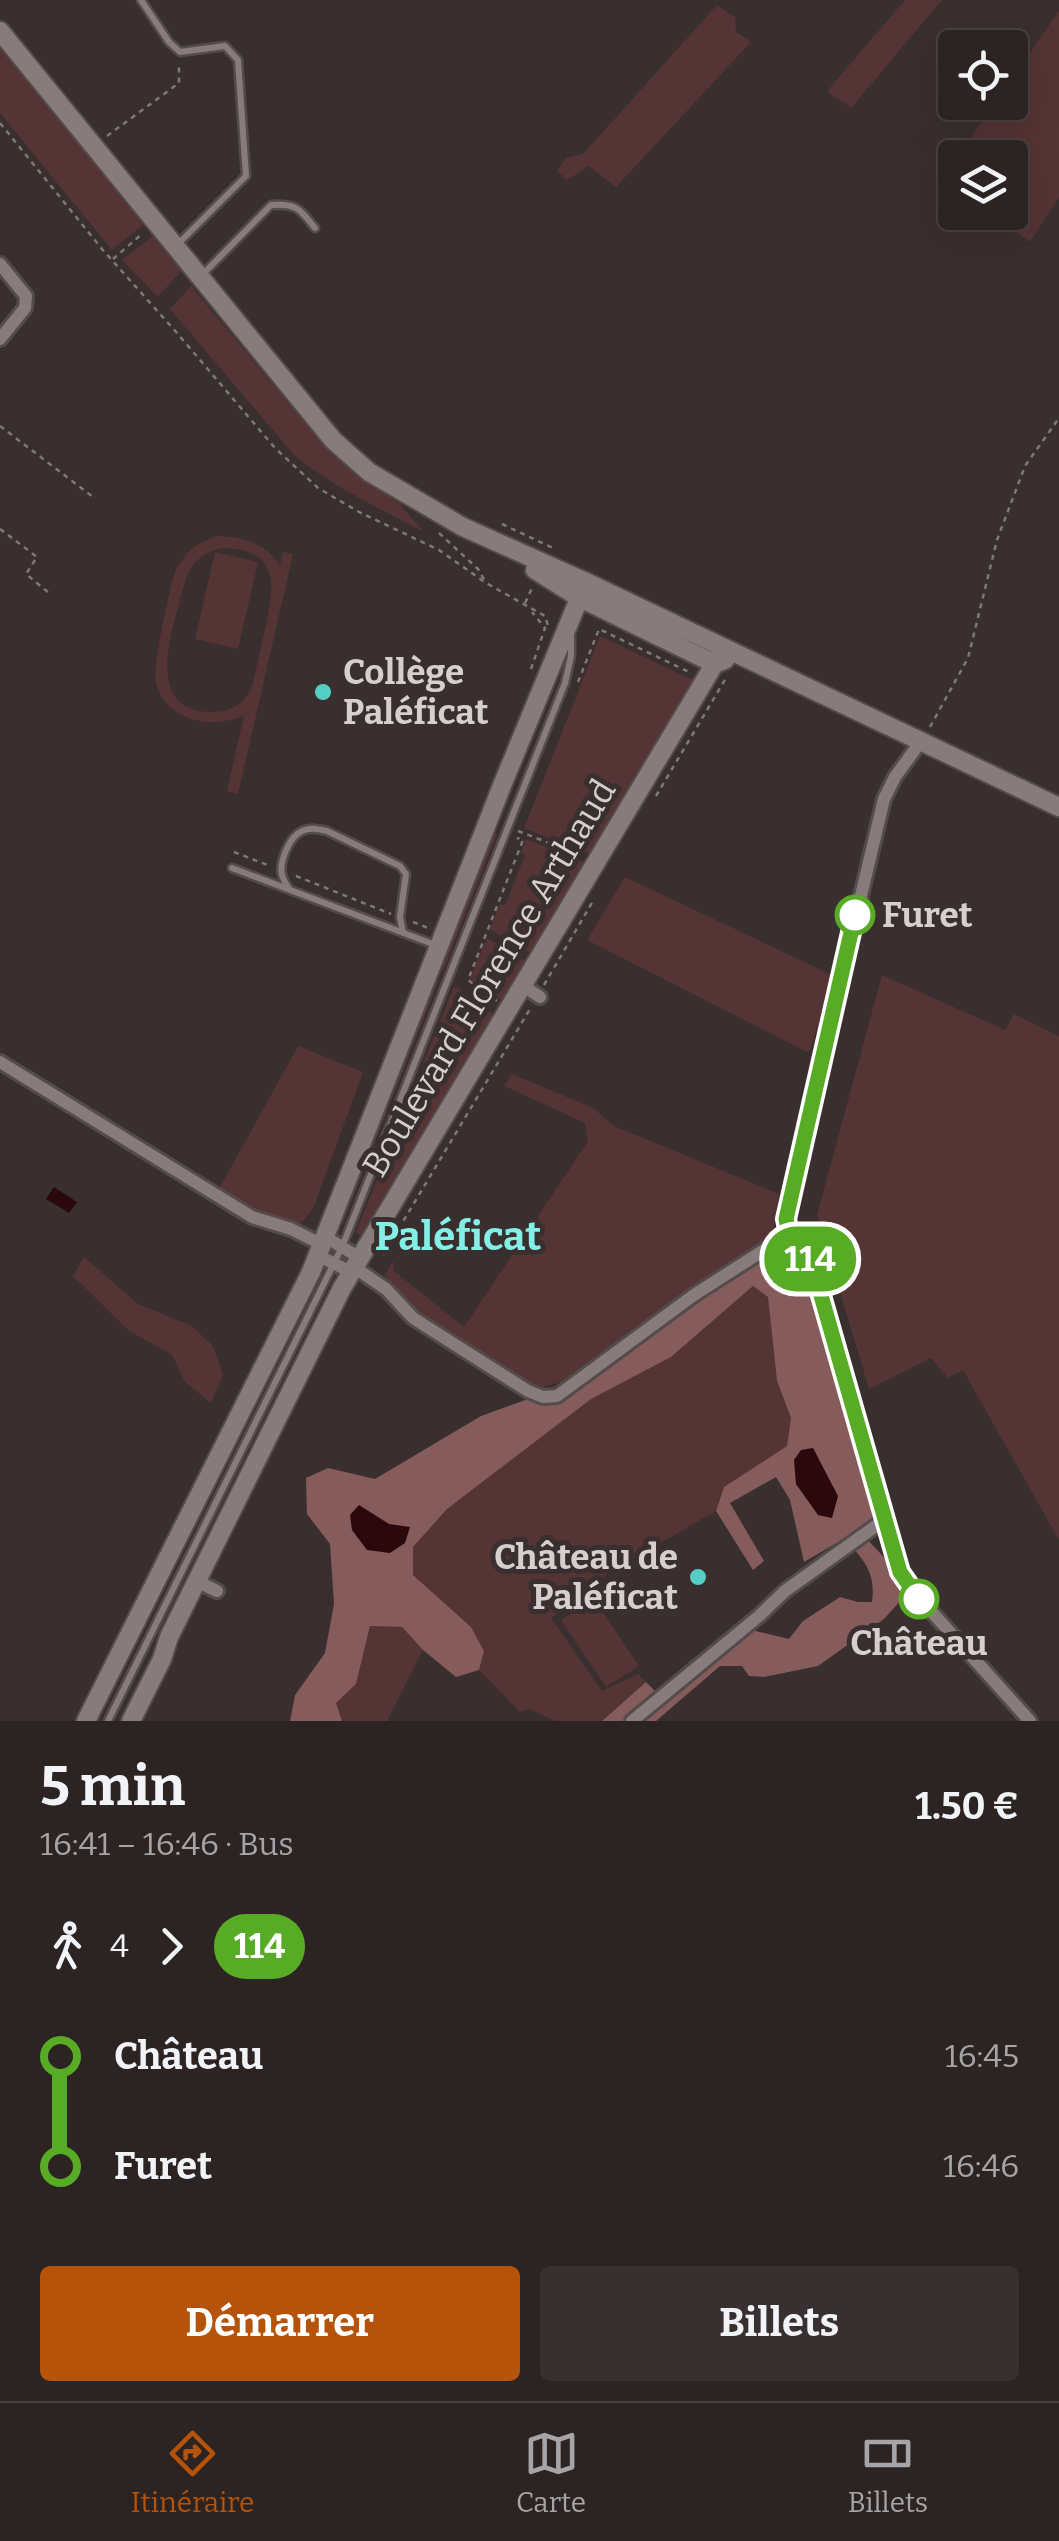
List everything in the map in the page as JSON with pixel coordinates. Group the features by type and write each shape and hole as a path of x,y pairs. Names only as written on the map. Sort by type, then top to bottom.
{"street":[{"path":"0,31 332,440 369,472 462,527 728,660 921,740 1059,807"},
{"path":"0,264 26,296 25,308 0,339"},
{"name":"Boulevard Florence Arthaud","path":"86,1721 324,1249 441,940 568,623 576,586"},
{"name":"Boulevard Florence Arthaud","path":"131,1721 196,1581 355,1266 508,1009 533,993 596,862 728,660"},
{"path":"921,740 884,799 786,1219 789,1234 812,1264 900,1572 1030,1721"},
{"path":"0,1062 252,1217 291,1229 355,1266 386,1289 413,1318 528,1391 543,1396 557,1396 694,1295 789,1234"},
{"path":"324,1249 342,1247 355,1266"},
{"path":"632,1721 785,1590 884,1520"},
{"path":"196,1581 217,1590"}],"lane":[{"path":"141,0 180,52 225,46 238,60 246,176 175,246"},
{"path":"200,277 271,205 288,204 300,210 315,228"},
{"name":"Boulevard Florence Arthaud","path":"108,1721 324,1249 342,1247 568,675 572,644 568,623"},
{"path":"290,890 281,870 288,847 304,830 327,831 400,866 406,874 400,917 403,933"},
{"path":"232,868 403,933 441,940"}],"path":[{"path":"94,146 179,82 180,52"},
{"path":"0,124 275,448 318,488 358,512 440,550 546,616 549,631"},
{"path":"112,259 156,222"},
{"path":"921,740 968,658 998,540 1025,466 1059,418"},
{"path":"0,426 93,498"},
{"path":"502,524 561,552"},
{"path":"432,526 478,568 486,582"},
{"path":"0,529 37,557 26,574 49,592"},
{"path":"531,670 545,628 532,612"},
{"path":"576,688 599,628 699,678"},
{"path":"651,805 727,677 728,660"},
{"path":"507,830 596,862"},
{"path":"507,830 523,840 468,980 508,1009"},
{"path":"234,852 400,917 441,940"},
{"path":"383,1255 533,993 592,904"}],"shaded area":[{"path":"905,0 942,0 851,108 827,91"},
{"path":"717,5 735,17 736,32 751,42 616,187 589,166 567,180 557,171 566,158 583,154"},
{"path":"1059,11 1059,197 1030,242 1013,230 1028,230 1028,140 969,140 983,120 1028,120 1028,55"},
{"path":"0,45 145,223 112,250 0,113"},
{"path":"153,236 181,271 158,297 122,260"},
{"path":"191,286 326,448 400,504 424,532 340,487 294,455 170,309"},
{"path":"217,536 253,543 280,565 283,552 293,554 238,794 227,791 244,715 205,722 180,714 161,696 155,674 176,569 192,549","holes":["222,548 242,550 265,564 271,587 252,687 242,702 227,710 191,709 176,698 169,682 168,662 186,578 196,562 209,552"]},
{"path":"215,552 258,562 238,649 195,639"},
{"path":"600,636 699,683 595,856 524,828"},
{"path":"489,831 497,834 443,971 435,968"},
{"path":"526,839 589,864 535,956 490,929 500,904 505,905 525,855 521,853"},
{"path":"625,877 834,976 809,1053 587,940"},
{"path":"487,938 530,964 506,1004 470,979"},
{"path":"882,975 1005,1030 1014,1014 1059,1036 1059,1540 963,1370 948,1378 931,1358 869,1389 817,1215"},
{"path":"431,977 439,980 342,1225 335,1220"},
{"path":"454,986 498,1017 364,1238 356,1232"},
{"path":"298,1046 363,1072 313,1209 301,1223 257,1214 219,1189"},
{"path":"512,1074 593,1108 614,1126 779,1194 773,1234 635,1327 564,1381 537,1389 406,1304 385,1275 393,1261 394,1271 464,1327 588,1141 585,1123 504,1086"},
{"path":"54,1187 77,1202 69,1213 46,1199"},
{"path":"789,1249 803,1260 878,1519 804,1562 790,1500 776,1477 730,1503 764,1561 753,1570 716,1511 724,1487 787,1446 791,1418 777,1381 768,1297 753,1286 671,1357 591,1399 447,1509 413,1547 413,1575 471,1627 484,1651 479,1670 456,1677 402,1627 370,1626 356,1684 336,1703 342,1721 290,1721 295,1695 325,1653 334,1604 330,1544 307,1514 306,1478 328,1468 375,1479 481,1416 531,1398 557,1402 698,1296 758,1261"},
{"path":"84,1257 138,1304 192,1326 213,1346 223,1375 211,1403 185,1382 172,1355 128,1330 73,1276"},
{"path":"753,1286 768,1296 777,1381 791,1418 787,1446 724,1487 716,1511 610,1572 551,1618 602,1691 638,1674 646,1682 602,1721 555,1721 530,1709 520,1712 479,1670 484,1651 471,1627 413,1575 413,1547 447,1509 591,1399 671,1357"},
{"path":"813,1448 838,1496 832,1518 818,1515 796,1484 794,1460 801,1450"},
{"path":"359,1505 389,1524 410,1527 405,1543 390,1553 367,1550 352,1530 350,1515"},
{"path":"867,1539 893,1567 903,1598 884,1619 818,1666 764,1677 749,1676 742,1666 720,1666 656,1721 643,1721 751,1630 789,1639 803,1621 840,1597 872,1602 870,1573 853,1548"},
{"path":"594,1599 639,1666 606,1687 561,1620"},
{"path":"370,1626 402,1627 423,1650 387,1721 341,1720 336,1703 356,1684"},
{"path":"646,1682 658,1694 624,1721 602,1721"}],"bus line":[{"name":"114","path":"855,915 786,1219 789,1234 812,1264 900,1572 919,1599"}],"place":[{"name":"Collège Paléficat","path":"323,692"},
{"name":"Furet","path":"855,915"},
{"name":"Château de Paléficat","path":"698,1577"},
{"name":"Château","path":"919,1599"}],"district":[{"name":"Paléficat","path":"458,1236"}]}
